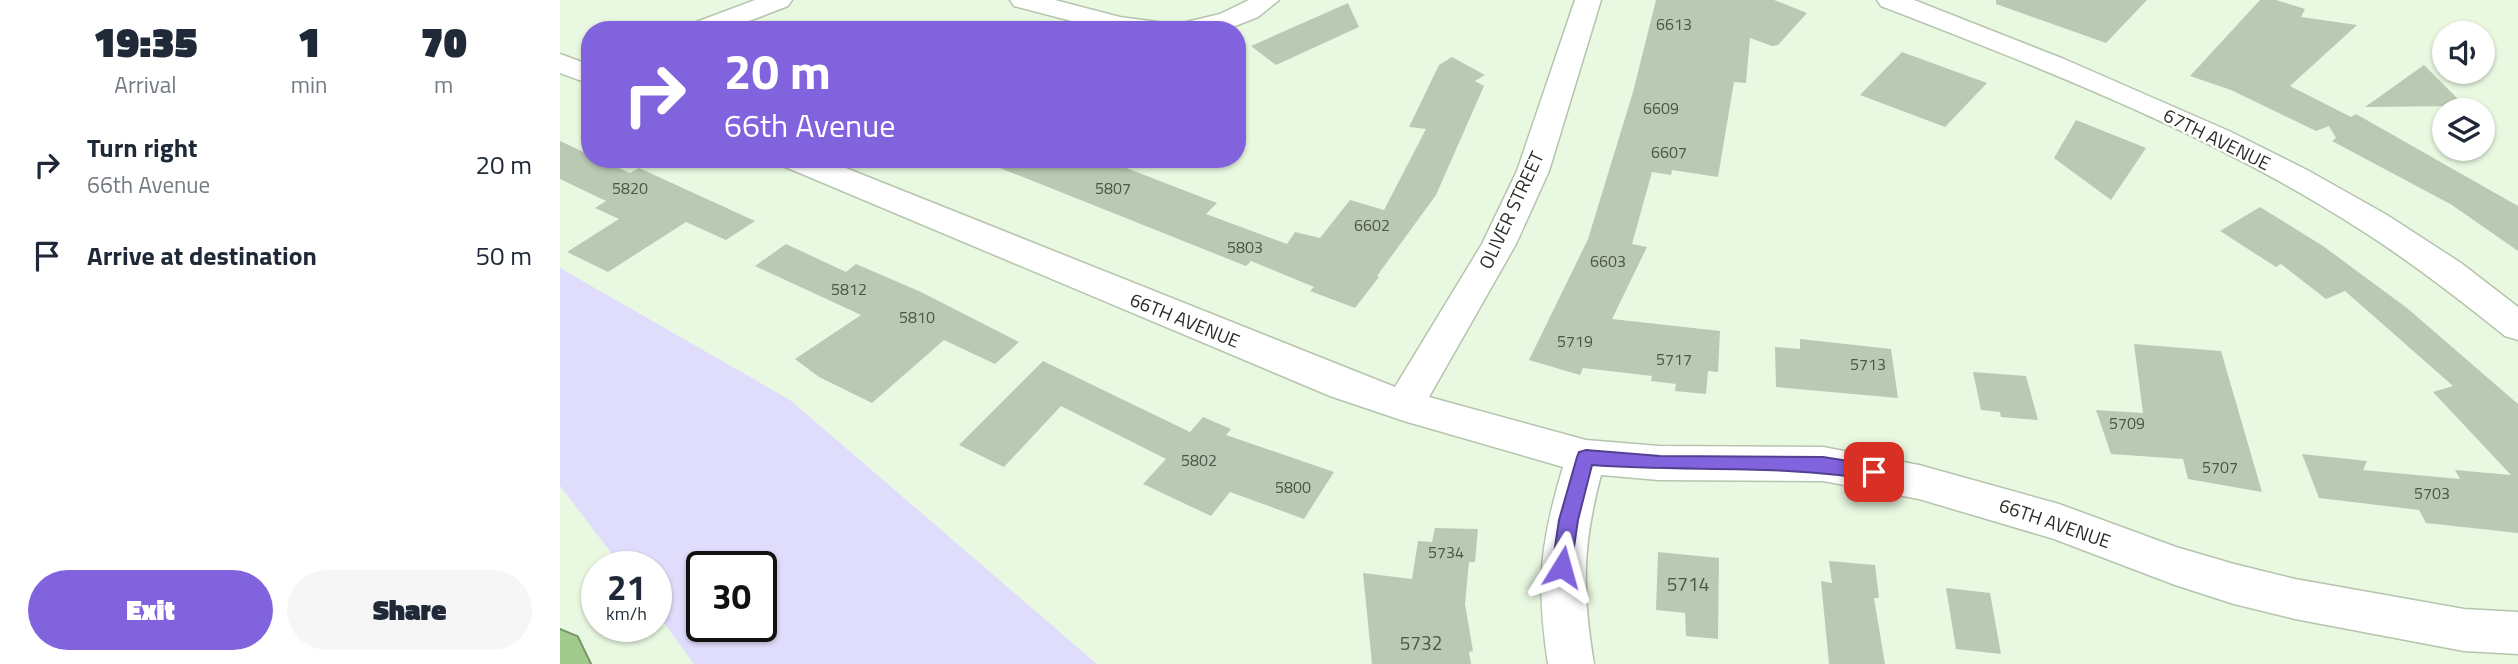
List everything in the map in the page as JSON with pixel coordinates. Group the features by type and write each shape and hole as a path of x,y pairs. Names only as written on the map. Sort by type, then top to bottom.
{"highway":[{"path":"560,653 565,664"}],"street":[{"path":"724,21 779,0"},
{"path":"1023,0 1104,21"},
{"path":"1227,21 1257,8 1266,0"},
{"name":"OLIVER STREET","path":"1404,406 1499,244 1533,171 1588,0"},
{"name":"67TH AVENUE","path":"1889,0 2127,96 2266,162 2428,259 2518,326"},
{"path":"560,63 581,71"},
{"name":"66TH AVENUE","path":"816,168 1344,386 1404,406 1586,457 1660,463 1823,464 1874,472 1969,495 2059,522 2175,566 2234,584 2295,599 2464,630 2518,633"},
{"path":"1571,664 1563,614 1562,567 1569,520 1586,457"}],"shaded area":[{"path":"560,268 790,400 1097,664 694,664 672,634 672,551 610,551 560,486"}],"building":[{"path":"1656,0 1774,0 1807,13 1778,45 1772,46 1750,38 1746,83 1734,82 1718,177 1672,170 1671,175 1652,172 1632,244 1647,247 1612,319 1720,331 1718,372 1708,371 1706,394 1675,391 1676,384 1651,381 1652,376 1583,368 1580,375 1529,360 1588,239 1633,92"},
{"path":"1996,0 2147,0 2106,43 1996,4"},
{"path":"2260,0 2276,0 2305,9 2301,17 2357,25 2290,86 2351,117 2356,114 2432,157 2432,161 2439,161 2518,206 2518,251 2452,205 2332,141 2336,138 2329,126 2316,131 2231,90 2190,76"},
{"path":"1348,3 1359,27 1276,65 1251,46"},
{"path":"1902,52 1987,83 1945,127 1860,95"},
{"path":"1452,57 1485,75 1475,81 1484,86 1436,195 1355,308 1310,291 1314,287 1251,261 1246,266 1000,168 1126,168 1217,203 1206,214 1287,244 1295,232 1320,238 1350,200 1384,210 1426,129 1409,127 1439,65"},
{"path":"2424,65 2432,73 2432,84 2443,84 2457,98 2432,98 2432,106 2365,107"},
{"path":"2076,120 2146,148 2111,200 2054,158"},
{"path":"560,141 581,151 581,168 619,168 630,173 639,168 755,221 726,240 686,222 608,272 567,252 619,219 595,208 606,201 560,179"},
{"path":"2260,207 2323,246 2407,308 2518,404 2518,533 2426,523 2419,510 2319,498 2302,454 2367,461 2363,470 2460,479 2455,470 2511,475 2433,392 2453,386 2345,291 2326,299 2281,264 2276,267 2220,231"},
{"path":"786,244 846,272 856,264 921,292 1019,342 995,364 944,340 872,403 819,377 795,359 861,315 755,266"},
{"path":"1800,339 1891,349 1898,398 1776,387 1775,347 1800,349"},
{"path":"2134,344 2221,351 2262,492 2188,479 2183,459 2111,454 2096,410 2143,413"},
{"path":"1043,361 1190,432 1203,417 1231,429 1226,435 1334,472 1304,519 1230,492 1211,516 1143,484 1166,459 1061,406 1004,467 959,445"},
{"path":"1973,372 2026,376 2038,420 2001,417 2000,412 1981,410"},
{"path":"1435,528 1478,529 1475,562 1469,562 1465,604 1473,651 1469,652 1471,664 1372,664 1363,573 1412,579 1418,541 1432,542"},
{"path":"1658,552 1719,558 1718,639 1686,636 1685,613 1656,610"},
{"path":"1829,561 1875,565 1879,598 1874,598 1885,664 1829,664 1821,581 1832,583"},
{"path":"1946,588 1990,593 2001,654 1956,649"}],"route":[{"path":"1562,567 1569,520 1586,457 1660,463 1823,464 1874,472"}]}
